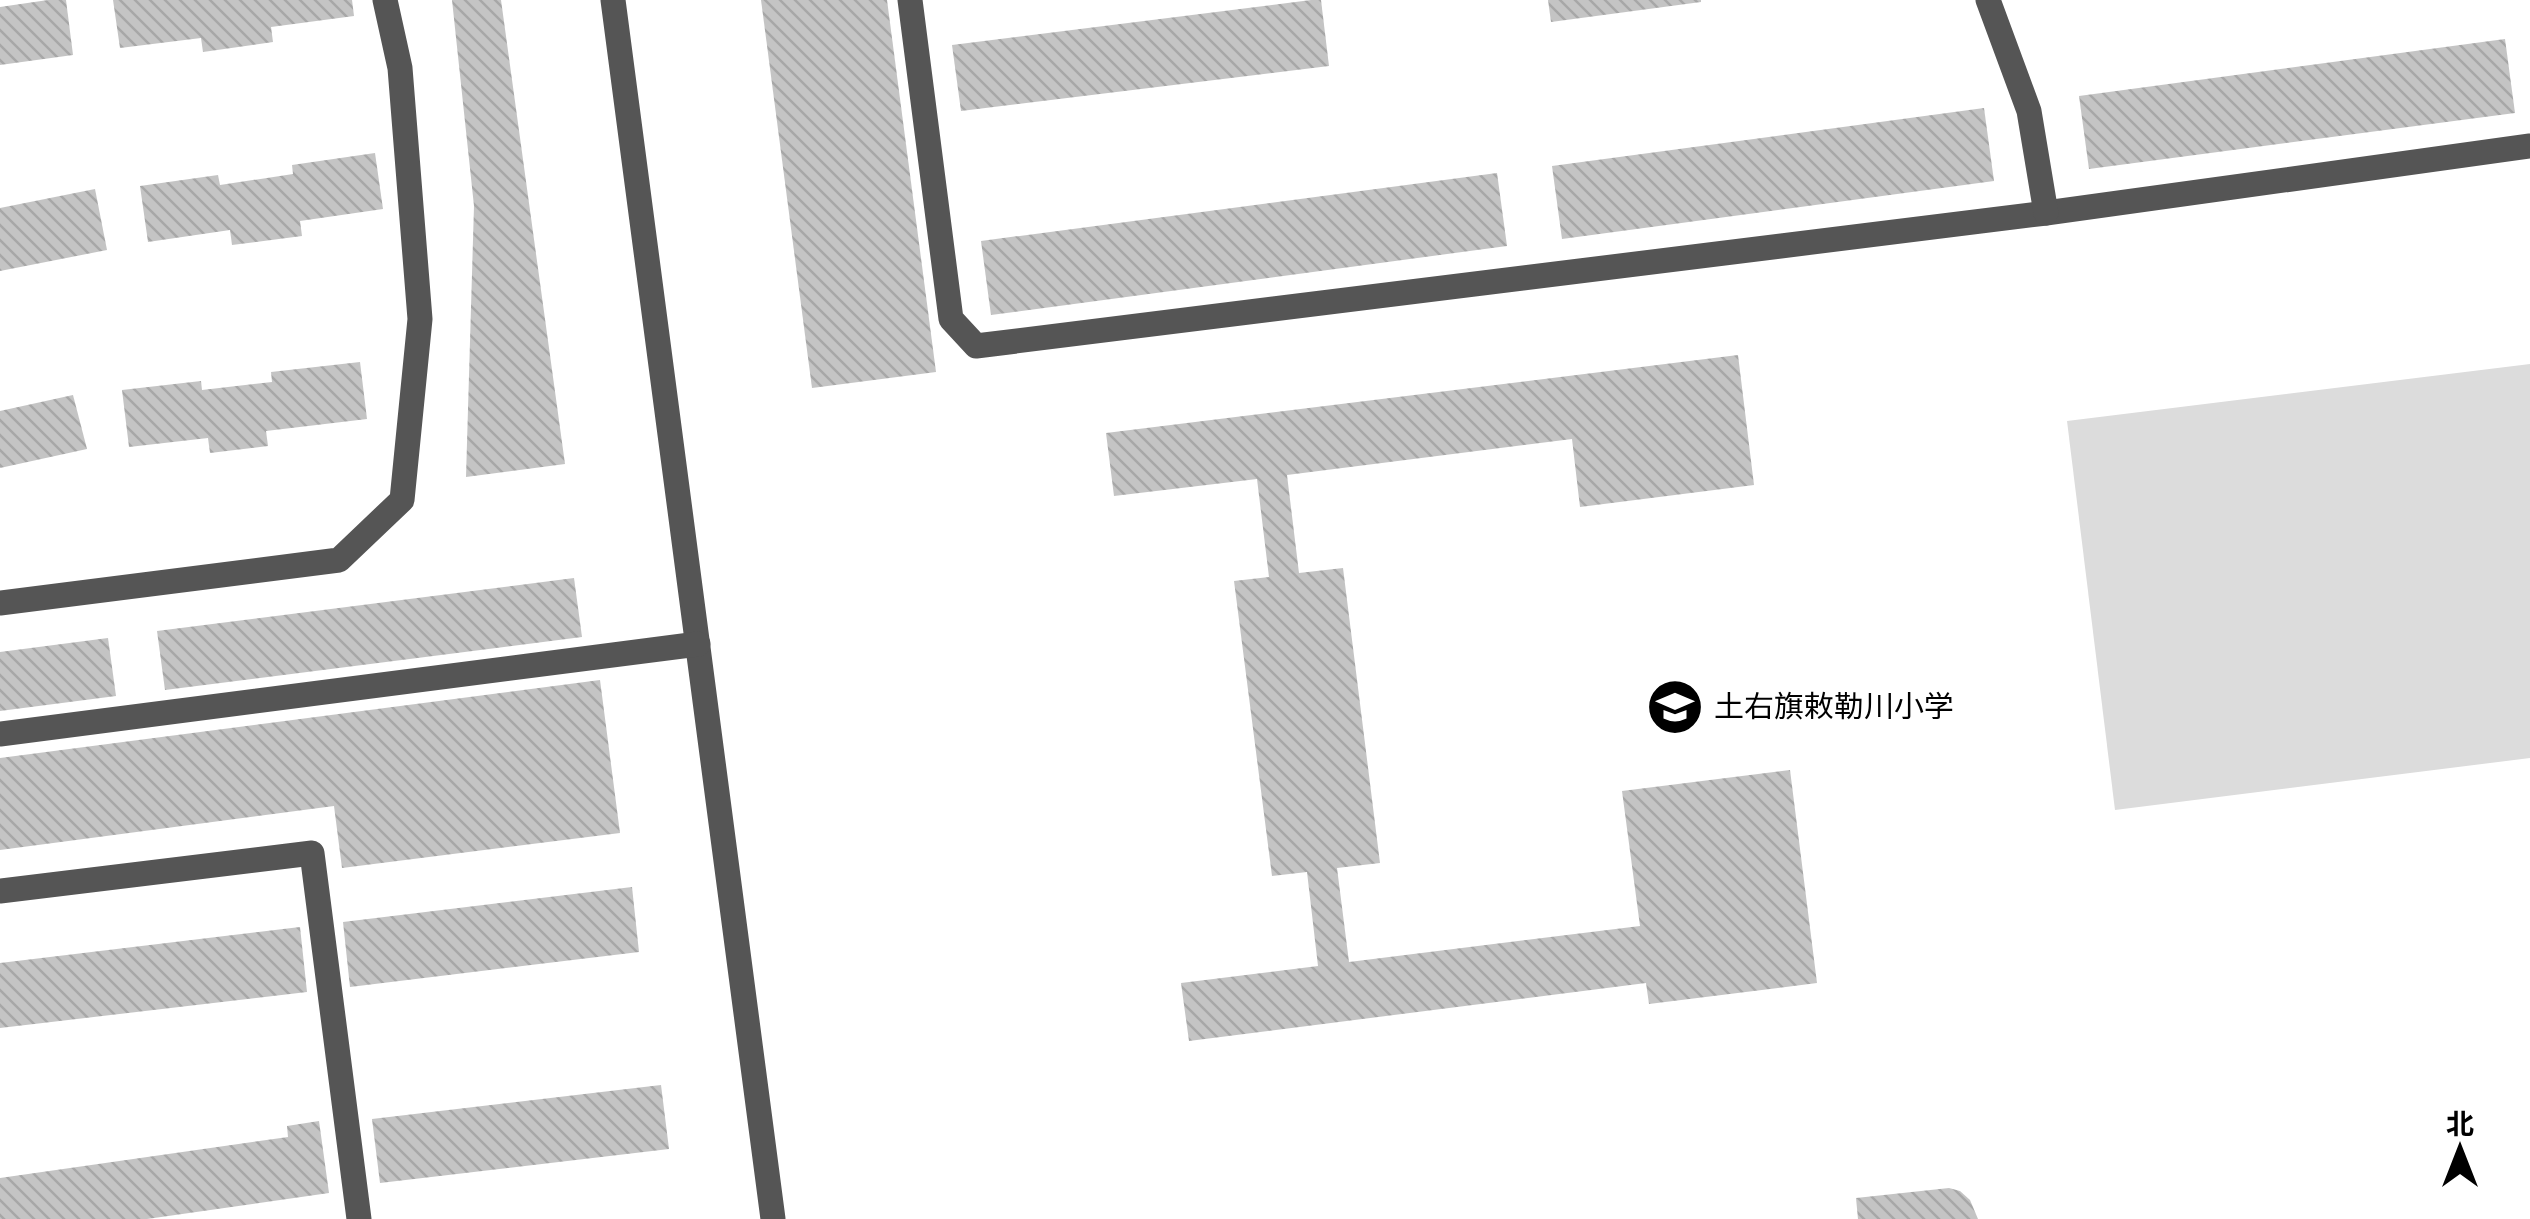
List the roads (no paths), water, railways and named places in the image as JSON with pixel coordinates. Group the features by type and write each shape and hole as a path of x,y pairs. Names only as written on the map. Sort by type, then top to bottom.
{"street":[{"path":"0,603 339,560 402,500 420,319 400,68 385,0"},
{"path":"613,0 773,1219"},
{"path":"910,0 951,319 976,346 2046,213 2530,146"},
{"path":"1988,0 2029,112 2046,213"},
{"path":"0,734 698,644"},
{"path":"0,892 312,853 359,1219"}],"place":[{"name":"土右旗敕勒川小学","path":"1675,707"}]}
